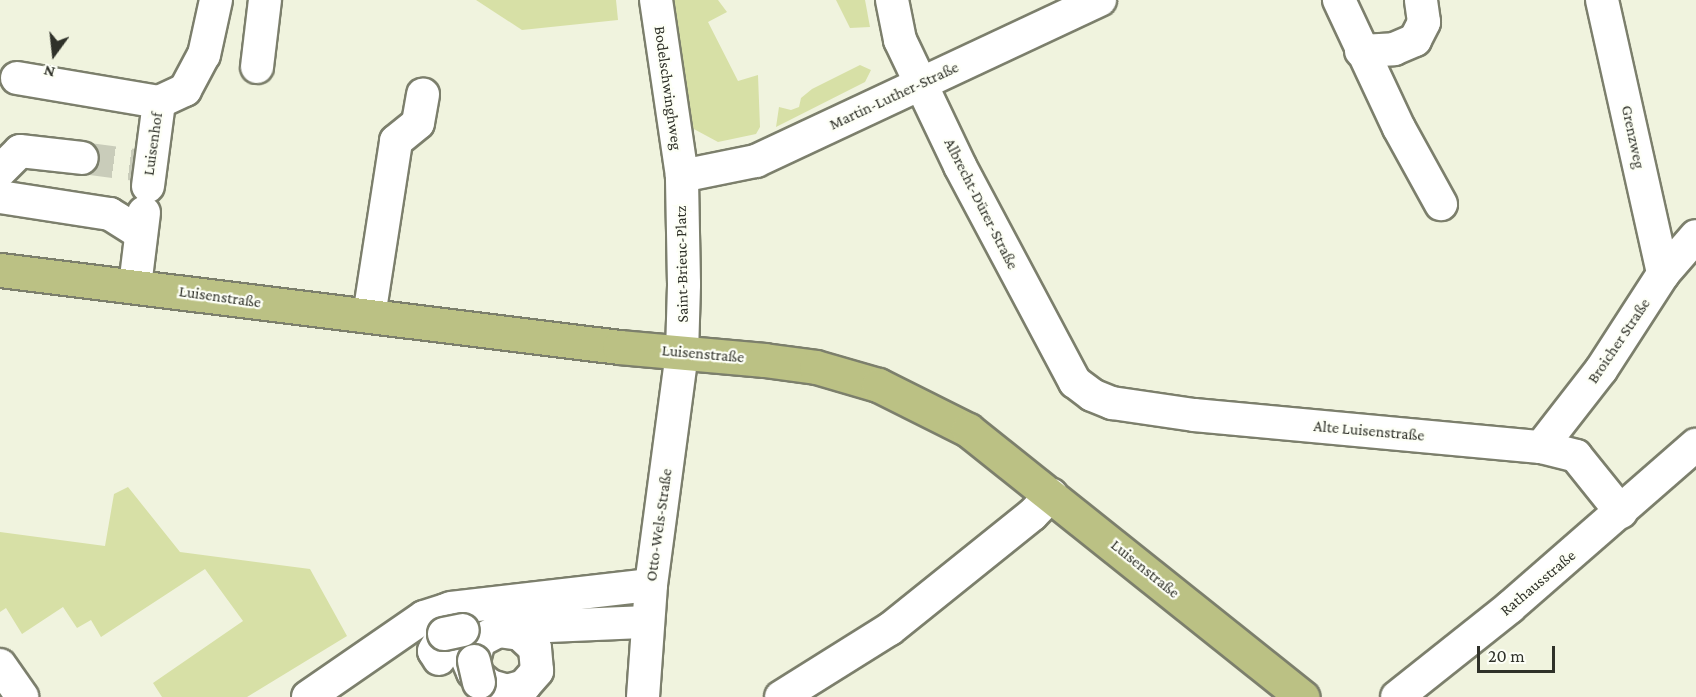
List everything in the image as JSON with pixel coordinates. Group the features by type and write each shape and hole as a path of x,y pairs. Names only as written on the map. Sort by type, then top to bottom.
{"main road":[{"name":"Luisenstraße","path":"0,270 369,316 816,367 878,385 968,430 1303,697"}],"street":[{"path":"17,78 159,102 185,90 204,55 216,0"},
{"path":"257,67 264,0"},
{"name":"Bodelschwinghweg","path":"656,0 682,176"},
{"name":"Albrecht-Dürer-Straße","path":"892,0 900,40 920,84 1070,372 1092,395"},
{"name":"Martin-Luther-Straße","path":"682,176 756,161 1100,0"},
{"path":"1339,0 1361,51 1441,204"},
{"path":"1361,51 1394,49 1415,40 1424,22 1421,0"},
{"name":"Grenzweg","path":"1602,0 1663,274"},
{"path":"369,316 396,141 418,123 423,94"},
{"name":"Luisenhof","path":"135,286 159,102"},
{"path":"0,171 20,151 82,159"},
{"name":"Saint-Brieuc-Platz","path":"682,176 682,353"},
{"path":"0,197 110,214 144,211"},
{"name":"Broicher Straße","path":"1541,447 1601,370 1663,274 1696,236"},
{"name":"Otto-Wels-Straße","path":"643,697 651,585 682,353"},
{"name":"Alte Luisenstraße","path":"1092,395 1112,403 1194,415 1541,447 1576,456 1621,512"},
{"name":"Rathausstraße","path":"1397,697 1621,512 1696,445"},
{"path":"781,697 890,629 1032,515 1051,495"},
{"path":"448,633 651,585"},
{"path":"308,697 424,617 448,633 473,672 490,686 507,691 524,686 537,671 535,648 520,634 498,631 479,641 481,680"},
{"path":"448,633 648,622"},
{"path":"0,665 21,697"}],"green space":[{"path":"476,0 616,0 618,20 522,30"},
{"path":"671,0 718,0 727,12 708,22 738,81 758,75 760,127 756,134 718,142 679,121"},
{"path":"836,0 865,0 870,27 850,28"},
{"path":"860,65 871,70 865,82 776,127 779,107 791,110 799,107 801,98 812,89"},
{"path":"128,487 180,552 310,569 347,636 247,697 162,697 153,683 243,621 205,569 101,637 91,620 77,628 63,607 22,634 6,608 0,612 0,532 105,546 114,494"}],"tunnel":[{"path":"82,158 150,167"}]}
